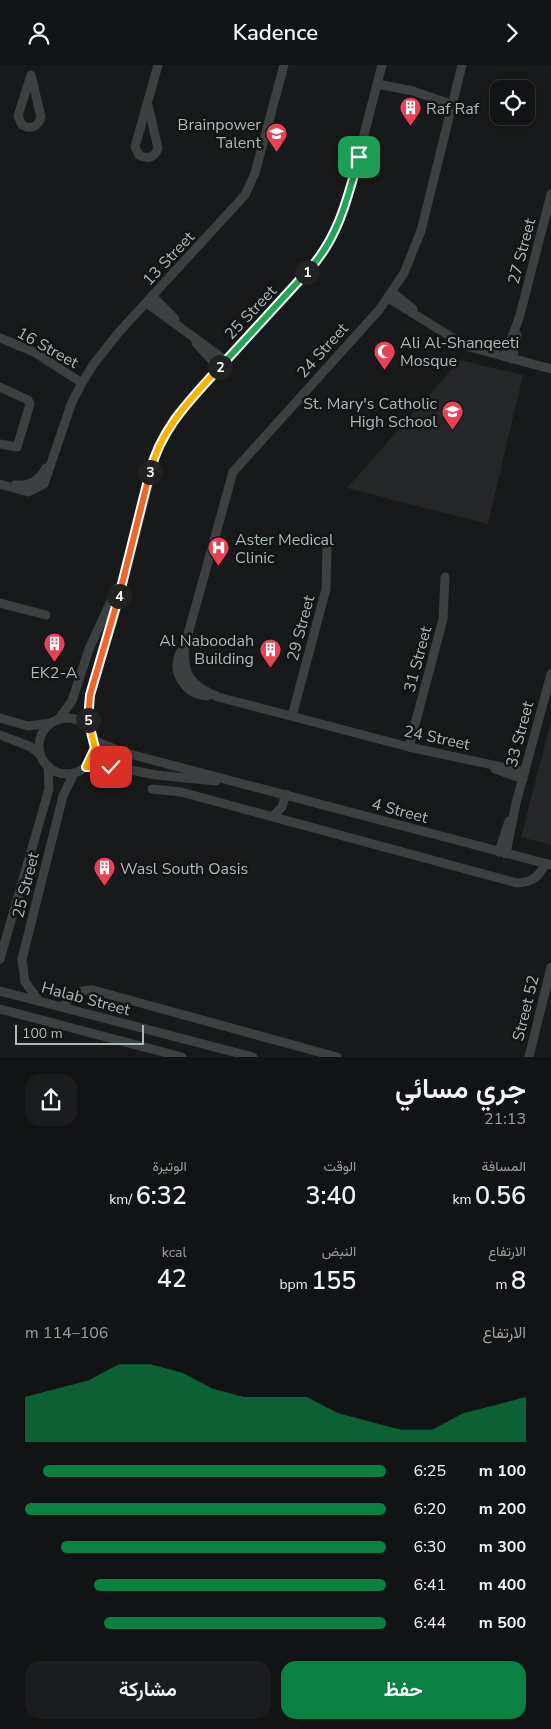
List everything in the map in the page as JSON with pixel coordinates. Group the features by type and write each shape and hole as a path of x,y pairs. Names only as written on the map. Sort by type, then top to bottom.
{"street":[{"path":"31,75 41,117 39,122 31,128 22,125 18,116 34,65"},
{"path":"148,105 158,148 153,156 148,158 139,155 135,147 158,65"},
{"name":"13 Street","path":"1,484 31,484 42,475 50,461 82,383 115,338 245,195 255,173 284,65"},
{"name":"25 Street","path":"90,729 88,706 90,695 113,620 158,447 176,417 310,269 331,240 345,208 382,65"},
{"name":"24 Street","path":"462,65 421,231 413,252 390,295 233,472 227,487 185,645 177,666 179,676 185,686 193,693 218,697 409,747 476,761 524,775"},
{"path":"378,81 453,102"},
{"name":"27 Street","path":"509,358 551,194"},
{"path":"390,295 428,323 466,346 551,369"},
{"path":"150,300 222,365"},
{"name":"16 Street","path":"0,338 34,352 82,383"},
{"path":"0,387 28,400 30,404 16,447 0,444"},
{"name":"29 Street","path":"292,716 326,589 327,547"},
{"name":"25 Street","path":"55,721 72,701 89,649 124,572"},
{"name":"31 Street","path":"409,747 443,619 444,577"},
{"path":"0,603 46,615"},
{"name":"33 Street","path":"503,853 551,674"},
{"path":"0,719 28,726 72,718 90,729 95,741 94,755 86,767 74,773 60,773 48,766 40,754 22,743 0,735"},
{"path":"40,754 42,733 55,721"},
{"name":"4 Street","path":"95,741 122,752 548,865"},
{"name":"25 Street","path":"0,959 49,789 48,766"},
{"name":"4 Street","path":"86,767 111,767 156,775 241,783"},
{"name":"25 Street","path":"39,1001 25,982 22,959 63,796 74,773"},
{"path":"152,789 182,792 517,883 524,883 537,877 548,865"},
{"path":"273,816 282,807 289,795"},
{"path":"289,795 288,808 291,821"},
{"name":"Street 52","path":"528,1057 548,993 551,967"},
{"path":"62,1007 79,991 93,990 337,1057"},
{"name":"Halab Street","path":"0,991 252,1057"},
{"name":"Halab Street","path":"0,1009 182,1057"}],"shaded area":[{"name":"St. Mary's Catholic High School","path":"460,360 523,375 488,524 347,488"},
{"path":"551,721 551,845 521,837"}],"place":[{"name":"Raf Raf","path":"410,127"},
{"name":"Brainpower Talent","path":"277,152"},
{"name":"Ali Al-Shanqeeti Mosque","path":"384,370"},
{"name":"St. Mary's Catholic High School","path":"453,431"},
{"name":"Aster Medical Clinic","path":"219,567"},
{"name":"EK2-A","path":"54,662"},
{"name":"Al Naboodah Building","path":"270,668"},
{"name":"Wasl South Oasis","path":"104,887"}],"route":[{"path":"111,767 86,767 94,755 95,748 95,741 88,717 88,706 113,620 152,463 158,447 166,431 187,403 322,255 339,225 359,157"}]}
